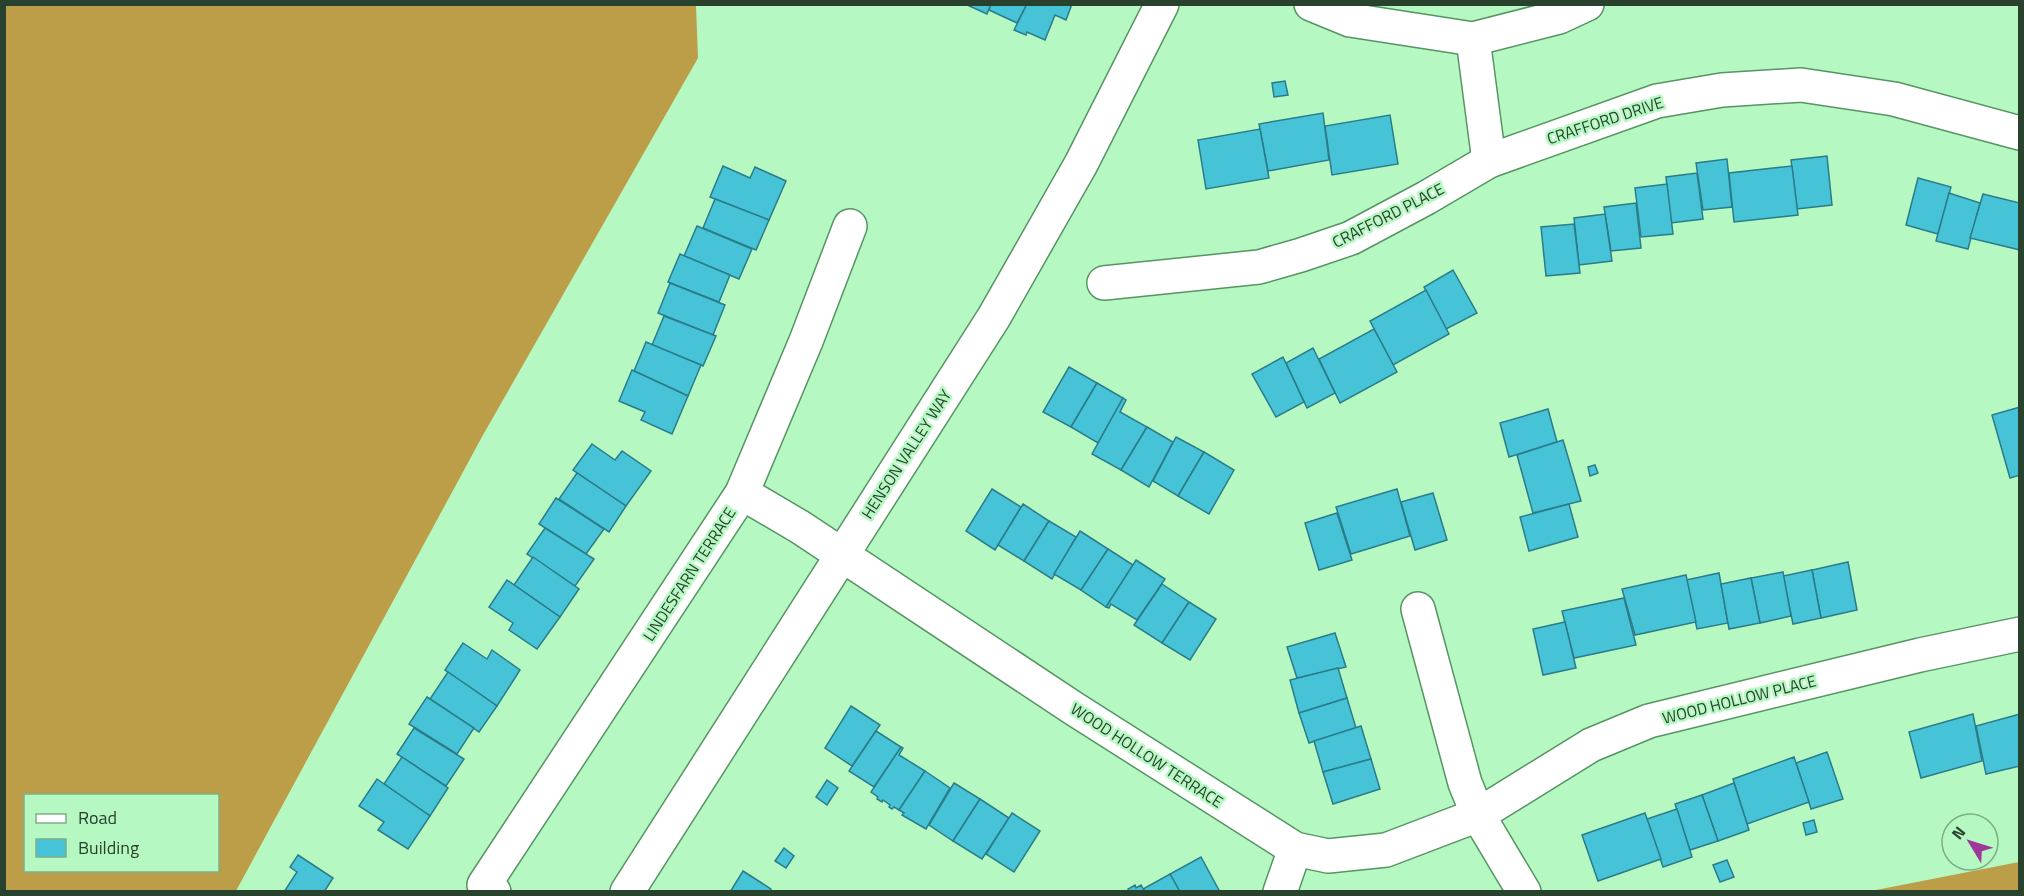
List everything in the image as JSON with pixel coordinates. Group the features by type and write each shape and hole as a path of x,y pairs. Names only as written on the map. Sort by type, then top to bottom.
{"street":[{"name":"HENSON VALLEY WAY","path":"627,891 994,317 1081,164 1162,4"},
{"path":"1311,4 1350,20 1473,39 1559,17 1587,4"},
{"path":"1473,39 1489,161"},
{"name":"CRAFFORD DRIVE","path":"1489,161 1657,101 1722,90 1801,85 1894,99 2019,133"},
{"name":"CRAFFORD PLACE","path":"1104,283 1259,267 1301,255 1351,238 1489,161"},
{"name":"LINDESFARN TERRACE","path":"494,891 484,885 742,493 806,341 850,226"},
{"name":"WOOD HOLLOW TERRACE","path":"742,493 801,527 1073,708 1295,849 1328,856 1386,850 1478,815"},
{"path":"1418,609 1459,764 1478,815 1524,891"},
{"name":"WOOD HOLLOW PLACE","path":"1478,815 1591,745 1649,721 1920,655 2019,634"},
{"path":"1280,891 1295,849"}],"shaded area":[{"path":"5,4 696,5 698,58 483,435 236,891 5,891"},
{"path":"2019,862 2019,891 1871,891 1968,872 2000,872 2000,866"}],"building":[{"path":"965,4 991,4 987,14"},
{"path":"991,4 1027,4 1017,23 989,10"},
{"path":"1027,4 1072,4 1066,20 1055,15 1045,40 1027,32 1026,35 1014,30"},
{"path":"1285,81 1288,95 1274,97 1272,83"},
{"path":"1323,113 1329,160 1268,171 1259,124"},
{"path":"1390,115 1398,164 1332,175 1325,126"},
{"path":"1260,129 1269,178 1206,189 1198,140"},
{"path":"1827,156 1832,205 1797,209 1791,160"},
{"path":"1727,159 1732,207 1703,210 1696,163"},
{"path":"723,166 750,178 755,167 786,181 769,220 710,197"},
{"path":"1792,166 1798,215 1734,222 1729,173"},
{"path":"1697,173 1703,219 1671,223 1666,177"},
{"path":"1918,178 1951,187 1938,234 1906,225"},
{"path":"1667,184 1673,234 1641,237 1635,188"},
{"path":"1949,193 1980,203 1968,249 1936,241"},
{"path":"1983,194 2020,203 2020,250 1970,238"},
{"path":"715,199 769,220 756,250 703,228"},
{"path":"1636,203 1641,248 1611,251 1604,207"},
{"path":"1605,214 1612,261 1579,265 1574,218"},
{"path":"1574,224 1580,273 1546,276 1541,227"},
{"path":"697,226 752,249 739,279 684,256"},
{"path":"680,254 730,275 719,302 668,282"},
{"path":"1453,270 1477,313 1446,329 1424,287"},
{"path":"670,283 725,305 713,335 658,313"},
{"path":"1426,290 1449,334 1393,365 1370,321"},
{"path":"664,316 716,336 703,366 652,345"},
{"path":"1374,329 1397,372 1340,403 1319,359"},
{"path":"646,342 701,365 688,396 634,371"},
{"path":"1313,348 1335,393 1307,408 1286,363"},
{"path":"1283,357 1304,402 1276,417 1252,374"},
{"path":"1069,367 1097,383 1071,427 1043,412"},
{"path":"632,370 688,396 672,434 641,420 645,412 619,401"},
{"path":"1097,383 1123,398 1098,443 1071,427"},
{"path":"1123,398 1126,400 1120,412 1147,427 1121,470 1092,454"},
{"path":"2020,407 2020,475 2010,478 1992,415"},
{"path":"1548,409 1557,442 1509,457 1500,423"},
{"path":"1147,427 1173,442 1149,487 1121,470"},
{"path":"1176,437 1204,452 1178,496 1153,481"},
{"path":"1563,440 1581,501 1533,513 1517,455"},
{"path":"592,444 615,460 622,451 651,471 626,506 573,470"},
{"path":"1204,452 1234,470 1209,514 1178,496"},
{"path":"1595,465 1598,473 1590,476 1588,467"},
{"path":"577,473 626,506 609,532 559,499"},
{"path":"992,489 1021,507 995,550 966,531"},
{"path":"1397,489 1410,536 1351,554 1336,507"},
{"path":"1433,493 1447,540 1415,550 1401,502"},
{"path":"556,498 604,529 586,554 539,524"},
{"path":"1023,504 1049,521 1024,561 998,545"},
{"path":"1569,504 1578,537 1529,551 1520,517"},
{"path":"1337,513 1352,560 1319,570 1305,523"},
{"path":"1049,521 1076,537 1052,579 1024,561"},
{"path":"545,528 594,559 575,586 527,554"},
{"path":"1080,531 1108,549 1081,590 1054,574"},
{"path":"1108,549 1133,565 1106,607 1081,590"},
{"path":"533,557 579,589 560,617 514,585"},
{"path":"1136,560 1165,579 1137,620 1111,604 1109,608 1106,607"},
{"path":"1848,562 1857,610 1821,618 1812,570"},
{"path":"1812,570 1821,618 1793,624 1783,576"},
{"path":"1783,572 1791,616 1760,623 1751,578"},
{"path":"1719,573 1728,623 1697,629 1686,580"},
{"path":"1686,575 1696,622 1635,635 1622,589"},
{"path":"1751,578 1760,623 1729,629 1721,584"},
{"path":"507,580 560,617 537,649 509,630 513,623 489,607"},
{"path":"1162,584 1189,602 1162,643 1134,625"},
{"path":"1624,598 1636,645 1574,658 1562,611"},
{"path":"1189,602 1216,619 1190,660 1162,643"},
{"path":"1565,622 1576,668 1543,675 1533,629"},
{"path":"1335,633 1346,667 1297,678 1287,647"},
{"path":"463,643 487,659 492,650 520,670 497,706 445,670"},
{"path":"1338,668 1347,698 1299,713 1290,680"},
{"path":"448,672 497,706 479,732 430,699"},
{"path":"427,697 474,728 457,754 409,724"},
{"path":"1347,698 1356,728 1309,743 1299,713"},
{"path":"851,706 880,725 852,766 825,748"},
{"path":"1973,714 1982,761 1921,778 1909,732"},
{"path":"2020,714 2020,766 1986,774 1976,726"},
{"path":"1361,726 1371,759 1323,772 1314,741"},
{"path":"414,728 464,759 446,786 397,754"},
{"path":"876,731 901,747 874,787 849,771"},
{"path":"901,747 903,748 899,755 925,771 899,810 894,807 892,809 890,805 877,799 878,797 871,792"},
{"path":"1827,752 1843,799 1811,809 1796,763"},
{"path":"402,757 448,788 430,816 384,784"},
{"path":"1794,757 1809,802 1747,824 1733,779"},
{"path":"1371,759 1380,789 1333,804 1323,772"},
{"path":"925,771 950,788 926,829 902,815 904,813 899,810"},
{"path":"377,779 430,816 408,849 378,830 384,822 359,806"},
{"path":"827,780 838,788 827,805 816,797"},
{"path":"954,783 980,799 953,841 929,825"},
{"path":"1734,783 1749,830 1718,841 1702,795"},
{"path":"1702,795 1718,841 1690,850 1675,804"},
{"path":"980,799 1009,818 982,859 953,841"},
{"path":"1677,809 1692,857 1663,867 1647,819"},
{"path":"1012,813 1040,831 1014,872 986,854"},
{"path":"1645,813 1661,859 1598,881 1582,835"},
{"path":"1814,820 1817,832 1806,835 1803,823"},
{"path":"784,848 794,856 786,868 775,861"},
{"path":"298,855 333,878 324,892 284,892 297,872 290,867"},
{"path":"1201,857 1220,892 1180,892 1170,874"},
{"path":"1727,860 1734,877 1720,882 1713,865"},
{"path":"743,871 771,889 770,892 730,892"},
{"path":"1170,874 1180,892 1145,892 1143,889"},
{"path":"1135,885 1136,888 1141,885 1145,892 1129,892 1128,889"}]}
